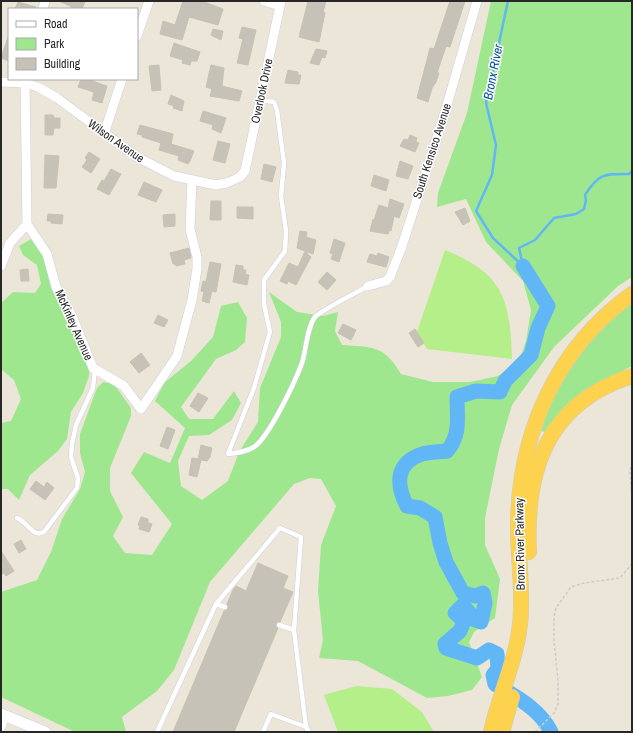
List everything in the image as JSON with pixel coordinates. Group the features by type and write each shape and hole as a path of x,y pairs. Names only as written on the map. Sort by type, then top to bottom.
{"highway":[{"name":"Bronx River Parkway","path":"513,679 514,655 520,624 521,601 518,506 523,466 530,435 544,398 565,361 591,329 632,294"},
{"name":"Bronx River Parkway","path":"490,732 503,707 525,652 530,621 529,511 537,465 550,437 571,411 603,388 632,376"},
{"name":"Bronx River Parkway","path":"502,732 503,707"}],"street":[{"path":"138,33 149,1"},
{"path":"264,1 280,4"},
{"name":"South Kensico Avenue","path":"368,286 386,281 390,277 401,250 443,119 477,1"},
{"name":"Overlook Drive","path":"238,178 244,171 280,4"},
{"path":"104,134 122,80"},
{"path":"1,266 10,243 27,224 25,81"},
{"name":"Wilson Avenue","path":"1,82 25,81 38,87 57,98 104,134 150,165 174,176 216,184 227,183 238,178"},
{"name":"McKinley Avenue","path":"27,224 47,254 56,287 72,316 88,357 95,369 124,386 140,409 178,356 183,340 197,269 193,239 190,229 192,180"},
{"path":"1,727 3,714 45,732"}],"lane":[{"path":"260,100 274,102 277,110 284,163 281,196 286,231 286,243 282,256 264,280 264,304 270,332 252,394 228,454 243,452 254,447 268,431 302,363 315,317 368,286"},
{"path":"16,518 24,521 35,534 44,532 77,488 78,478 71,457 72,444 76,425 93,388 95,369"},
{"path":"157,732 216,604 280,528 302,537 294,630 308,730"},
{"path":"216,604 225,608"},
{"path":"279,625 294,630"},
{"path":"263,732 271,714 308,730"}],"path":[{"path":"632,462 630,471 632,502"},
{"path":"535,732 557,709 558,693 554,640 554,617 556,608 571,587 584,583 620,578 632,564"}],"green space":[{"path":"491,1 632,1 632,277 618,286 554,347 512,405 499,449 485,518 485,545 500,579 495,618 474,632 469,642 482,677 472,690 448,696 427,698 358,661 319,658 323,640 318,591 321,545 336,506 321,479 310,478 294,484 210,582 174,670 157,691 122,717 126,732 75,732 1,697 1,592 37,580 51,552 62,519 80,489 85,472 80,453 80,434 97,388 103,382 114,384 131,408 131,416 110,468 110,491 123,517 113,536 125,553 152,555 172,524 131,473 144,452 170,463 185,428 155,401 164,383 191,361 213,337 221,306 238,302 247,318 245,342 236,350 216,359 181,407 189,419 213,419 234,391 241,403 232,420 209,435 189,436 178,461 181,486 202,500 228,481 239,452 258,422 260,388 281,337 281,322 269,292 297,312 323,316 338,312 335,331 342,345 361,346 376,349 389,358 401,374 433,382 470,382 498,376 520,359 526,341 531,310 523,281 486,242 466,199 437,207 438,193 467,113"},
{"path":"31,239 44,258 49,279 89,365 89,376 83,393 71,412 67,439 58,451 30,475 19,500 8,489 1,489 1,423 11,421 21,399 14,380 1,369 1,303 13,292 35,293 41,284 37,265 23,255 19,246"},
{"path":"445,250 465,259 480,269 492,279 500,291 509,320 512,359 427,349 417,332"},
{"path":"632,301 632,366 587,390 565,409 546,432 540,431 563,374 568,366 595,335"},
{"path":"356,686 392,689 422,712 434,732 338,732 324,695"}],"building":[{"path":"59,1 85,1 82,8 72,7"},
{"path":"183,1 202,1 223,9 218,25 189,17 182,40 160,34 163,21 175,25"},
{"path":"308,1 326,1 319,42 299,37"},
{"path":"450,1 465,1 450,47 446,46 437,73 439,73 432,88 428,102 417,98 430,48 434,49"},
{"path":"18,2 36,7 36,8 15,8"},
{"path":"242,27 256,30 248,65 237,63 243,39 239,38"},
{"path":"213,29 223,31 221,40 211,35"},
{"path":"8,37 8,61 1,58"},
{"path":"174,43 200,52 197,61 191,61 190,65 182,63 183,60 170,56"},
{"path":"316,49 327,51 325,58 322,57 319,65 310,63"},
{"path":"159,65 161,90 152,91 149,66"},
{"path":"211,65 224,68 222,86 242,91 239,101 210,96 212,89 206,87"},
{"path":"288,70 298,72 298,75 301,75 299,84 285,83"},
{"path":"81,80 92,80 107,86 102,103 92,100 94,92 78,87"},
{"path":"171,95 184,101 182,111 173,108 174,106 168,104"},
{"path":"203,111 226,118 221,133 212,129 213,125 200,121"},
{"path":"45,115 53,115 54,118 60,118 60,128 54,128 53,135 45,135"},
{"path":"140,125 173,134 171,144 194,151 188,164 178,160 179,156 159,150 161,143 137,134"},
{"path":"410,135 417,138 416,142 419,143 415,152 400,146 404,139 408,140"},
{"path":"218,141 230,144 225,163 213,160"},
{"path":"89,152 100,159 91,173 82,167 87,160 85,158"},
{"path":"45,155 59,156 56,188 44,188"},
{"path":"400,161 413,166 408,179 396,176"},
{"path":"264,164 276,167 272,182 261,179"},
{"path":"111,169 121,174 109,195 97,189"},
{"path":"374,175 389,180 386,191 371,186"},
{"path":"144,182 162,190 156,202 138,195"},
{"path":"390,199 404,204 399,218 394,216 391,231 389,230 388,234 370,231 379,205 388,208"},
{"path":"211,201 221,201 221,220 210,220"},
{"path":"237,207 253,207 253,219 237,218"},
{"path":"465,208 470,221 463,225 455,212"},
{"path":"48,214 63,215 62,224 47,221"},
{"path":"175,214 175,226 164,227 163,215"},
{"path":"300,231 307,232 306,237 316,240 313,254 297,248"},
{"path":"334,239 345,243 339,262 331,259 333,254 330,253"},
{"path":"189,248 191,258 184,260 185,264 176,266 173,264 170,253"},
{"path":"305,251 311,257 296,285 288,281 287,284 280,281 289,263 298,267"},
{"path":"378,253 389,257 386,267 367,262 370,254 377,256"},
{"path":"210,262 221,264 216,292 212,291 209,303 202,301 204,292 201,291 203,281 206,282"},
{"path":"236,265 243,266 243,270 246,270 245,274 249,275 247,285 233,282"},
{"path":"28,269 29,281 21,281 20,270"},
{"path":"327,272 336,280 327,290 318,282"},
{"path":"158,315 168,320 164,327 154,323"},
{"path":"343,324 356,330 351,340 338,333"},
{"path":"415,329 424,343 418,347 409,333"},
{"path":"141,353 150,365 139,373 130,362"},
{"path":"198,393 208,398 199,412 190,406"},
{"path":"167,427 175,430 168,449 160,446"},
{"path":"201,445 212,448 210,457 207,461 201,460 197,477 189,475 192,458 198,459"},
{"path":"36,481 44,487 47,482 54,488 45,500 30,489"},
{"path":"141,517 148,519 148,523 152,524 149,532 139,529 140,526 138,525"},
{"path":"21,540 26,549 19,553 14,544"},
{"path":"1,551 14,571 6,576 4,573 1,575"},
{"path":"258,563 288,576 283,588 293,592 280,622 276,623 278,628 234,732 173,732 224,611 228,609 227,604 233,590 236,586 246,591"}],"waterway":[{"name":"Bronx River","path":"508,1 486,103 496,145 492,175 476,211 493,238 523,266"},
{"name":"Bronx River","path":"523,266 519,248 535,240 554,218 576,214 584,209 586,200 585,195 594,182 603,176 629,174 632,171"},
{"name":"Bronx River","path":"523,266 548,306 538,328 531,355 505,381 500,392 476,391 457,397 458,419 456,432 451,445 447,451 425,453 413,458 402,469 400,483 403,498 407,506 420,508 435,517 440,543 446,562 463,593 475,596 483,593 485,603 481,622 475,620 463,605 455,613 464,621 460,631 445,644 446,648 477,658 489,650 497,654 498,669 493,675 495,684 527,704 541,717 551,732"}]}
